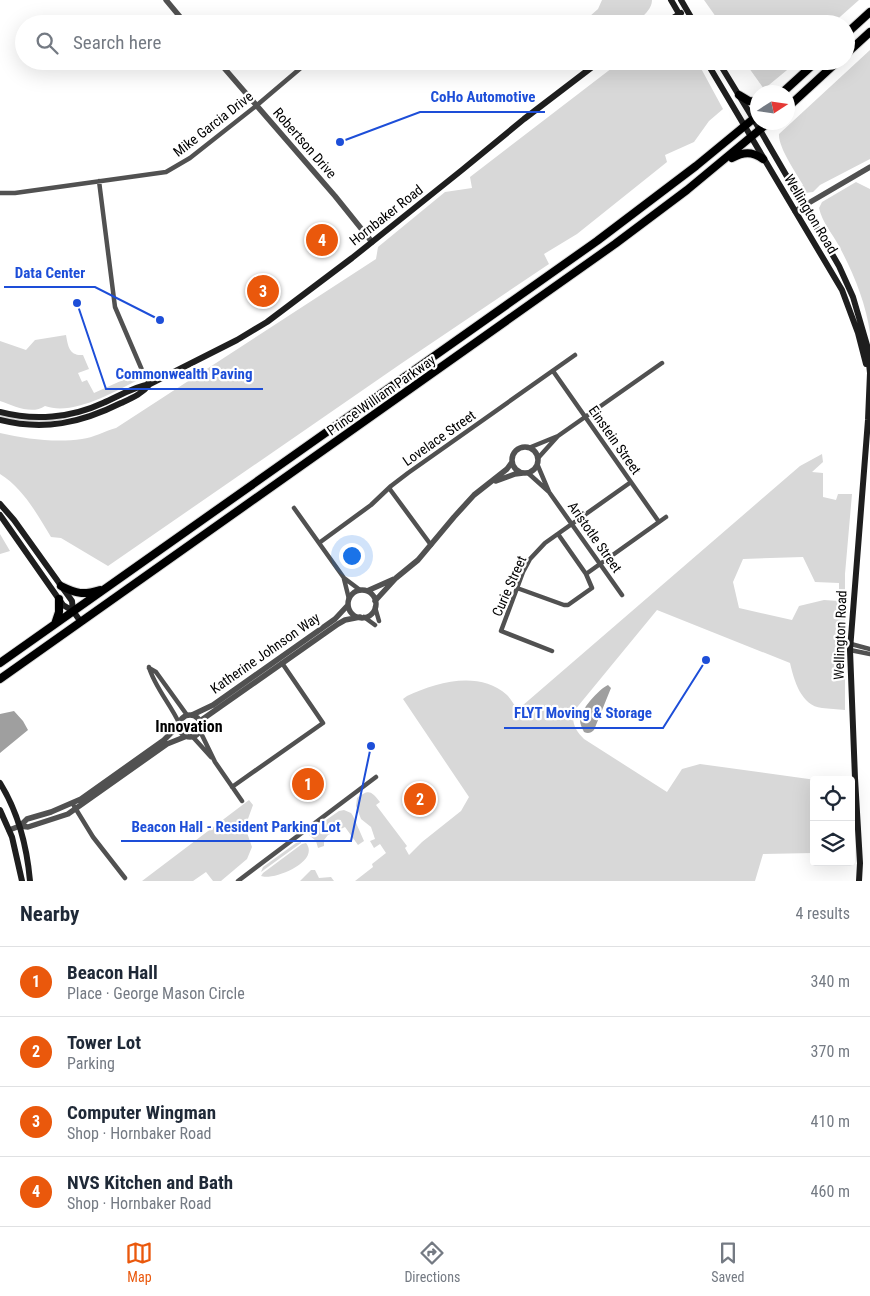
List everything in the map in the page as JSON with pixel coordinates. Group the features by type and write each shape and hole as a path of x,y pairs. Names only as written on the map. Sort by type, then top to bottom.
{"highway":[{"path":"855,26 870,12"},
{"path":"855,46 870,32"},
{"path":"790,85 807,70"},
{"path":"795,101 828,70"},
{"path":"738,95 750,101"},
{"name":"Prince William Parkway","path":"0,663 597,241 688,172 750,121"},
{"name":"Prince William Parkway","path":"0,679 608,250 723,162 760,130"},
{"path":"723,162 744,153 754,154 763,159"},
{"path":"61,586 83,594 104,589"},
{"path":"55,624 59,610 59,599"}],"main road":[{"path":"671,0 679,15 686,9"},
{"path":"681,0 690,15"},
{"name":"Hornbaker Road","path":"0,412 33,417 68,414 101,404 139,386 150,384 250,333 352,258 524,119 588,70"},
{"name":"Wellington Road","path":"711,70 842,290 866,346"},
{"name":"Wellington Road","path":"723,70 738,95 750,110"},
{"name":"Wellington Road","path":"760,130 846,281 859,313 866,346 870,389 850,647 860,863 859,881"},
{"name":"Hornbaker Road","path":"0,420 23,425 73,422 94,416 142,393 150,384"},
{"path":"0,504 14,520 72,601 73,611"},
{"path":"0,515 63,605 73,611 81,622"},
{"path":"0,783 20,826 28,860 30,881"},
{"path":"0,810 10,830 22,881"}],"street":[{"path":"166,0 178,15"},
{"name":"Robertson Drive","path":"226,70 337,198 372,242"},
{"name":"Mike Garcia Drive","path":"0,193 15,193 166,172 177,167 256,106 298,70"},
{"path":"795,211 870,167"},
{"path":"99,181 114,306 145,377 150,384"},
{"name":"Lovelace Street","path":"319,543 371,505 389,488 575,355"},
{"path":"489,484 514,474 525,473 535,469 538,466 539,457 558,436 662,362"},
{"name":"Einstein Street","path":"553,371 659,522"},
{"path":"525,473 515,469 512,462 512,456 518,449 526,446 530,447 558,436"},
{"path":"530,447 539,457"},
{"path":"362,617 372,613 375,604 396,578 418,560 474,495 507,469 512,462"},
{"name":"Aristotle Street","path":"538,466 549,492 622,595"},
{"name":"Aristotle Street","path":"525,473 549,492"},
{"name":"Curie Street","path":"552,651 501,632 530,559 545,543 631,482"},
{"path":"389,488 431,545"},
{"path":"294,508 344,578 373,595 379,621"},
{"path":"586,574 666,517"},
{"path":"517,588 554,603 568,605 592,588 586,574 558,534"},
{"path":"344,578 352,613 375,625"},
{"path":"349,602 353,594 396,578"},
{"name":"Katherine Johnson Way","path":"190,715 213,705 335,619 349,602"},
{"name":"Katherine Johnson Way","path":"200,721 338,624 345,620 362,617"},
{"path":"850,647 870,649"},
{"path":"850,647 870,654"},
{"path":"232,787 322,723 282,663"},
{"path":"190,715 156,672 149,667 151,677 171,707 181,732 190,736 215,762"},
{"path":"10,830 20,826 27,819 72,803 171,734 182,718 190,715 196,716 200,721 200,731 215,762 242,801"},
{"path":"20,826 28,827 45,822 76,809 167,744 200,731"},
{"path":"238,881 376,777"},
{"path":"72,803 93,837 125,878"}],"shaded area":[{"path":"602,0 652,0 652,4 644,15 591,15 598,9"},
{"path":"704,0 859,0 842,15 715,15"},
{"path":"870,50 870,159 820,185 813,192 805,193 800,188 803,185 784,153 779,134 783,130 795,130 795,119 848,70 855,70 855,64"},
{"path":"609,70 702,70 723,109 709,121 694,142 665,155 667,162 577,234 544,254 549,264 108,566 61,538 51,537 23,494 0,474 0,433 31,439 62,441 95,436 116,428 376,259 378,247 445,192 472,188 470,177"},
{"path":"750,70 787,70 769,85 761,85"},
{"path":"856,182 870,189 870,333 862,299 854,277 839,246 822,218 819,208 822,202"},
{"path":"66,335 70,350 75,354 83,355 89,369 78,373 82,382 87,380 94,393 134,375 136,381 92,402 67,408 45,406 40,409 29,410 0,401 0,341 26,350 35,340"},
{"path":"0,414 51,419 74,416 56,421 37,422 0,418"},
{"path":"822,454 823,462 812,472 823,473 823,497 836,500 838,494 852,494 845,574 845,710 822,708 809,703 800,691 790,663 657,610 574,711 573,719 577,730 584,739 667,792 682,769 700,764 810,779 810,853 763,854 755,881 355,881 373,867 372,864 386,853 380,844 374,848 370,841 375,839 371,827 361,819 356,806 357,798 364,793 370,792 377,798 380,802 376,805 407,846 405,848 409,855 422,842 461,811 469,797 403,699 431,686 458,681 471,681 496,687 507,695 519,711 522,706 800,466","holes":["803,557 815,582 839,583 839,601 824,600 799,606 792,620 739,608 733,582 743,559"]},
{"path":"0,534 10,551 0,554"},
{"path":"608,685 611,688 594,730 589,733 584,732 580,720 583,711 595,695"},
{"path":"14,711 28,730 0,753 0,714"},
{"path":"249,800 253,805 245,827 252,847 247,859 221,881 213,881 206,872 193,881 142,881"},
{"path":"344,810 353,816 364,841 358,845 345,827 328,835 324,840 324,846 318,848 316,841 309,835 309,832 339,811"},
{"path":"301,842 261,872 263,867 296,843"},
{"path":"306,843 309,850 307,857 293,869 275,876 261,876 302,844"},
{"path":"311,870 315,870 319,878 331,877 334,881 300,881"}],"place":[{"name":"CoHo Automotive","path":"340,142"},
{"name":"NVS Kitchen and Bath","path":"322,240"},
{"name":"Computer Wingman","path":"263,291"},
{"name":"Commonwealth Paving","path":"77,303"},
{"name":"Data Center","path":"160,320"},
{"name":"FLYT Moving & Storage","path":"706,660"},
{"name":"Beacon Hall - Resident Parking Lot","path":"371,746"},
{"name":"Beacon Hall","path":"308,784"},
{"name":"Tower Lot","path":"420,799"}],"district":[{"name":"Innovation","path":"189,726"}]}
